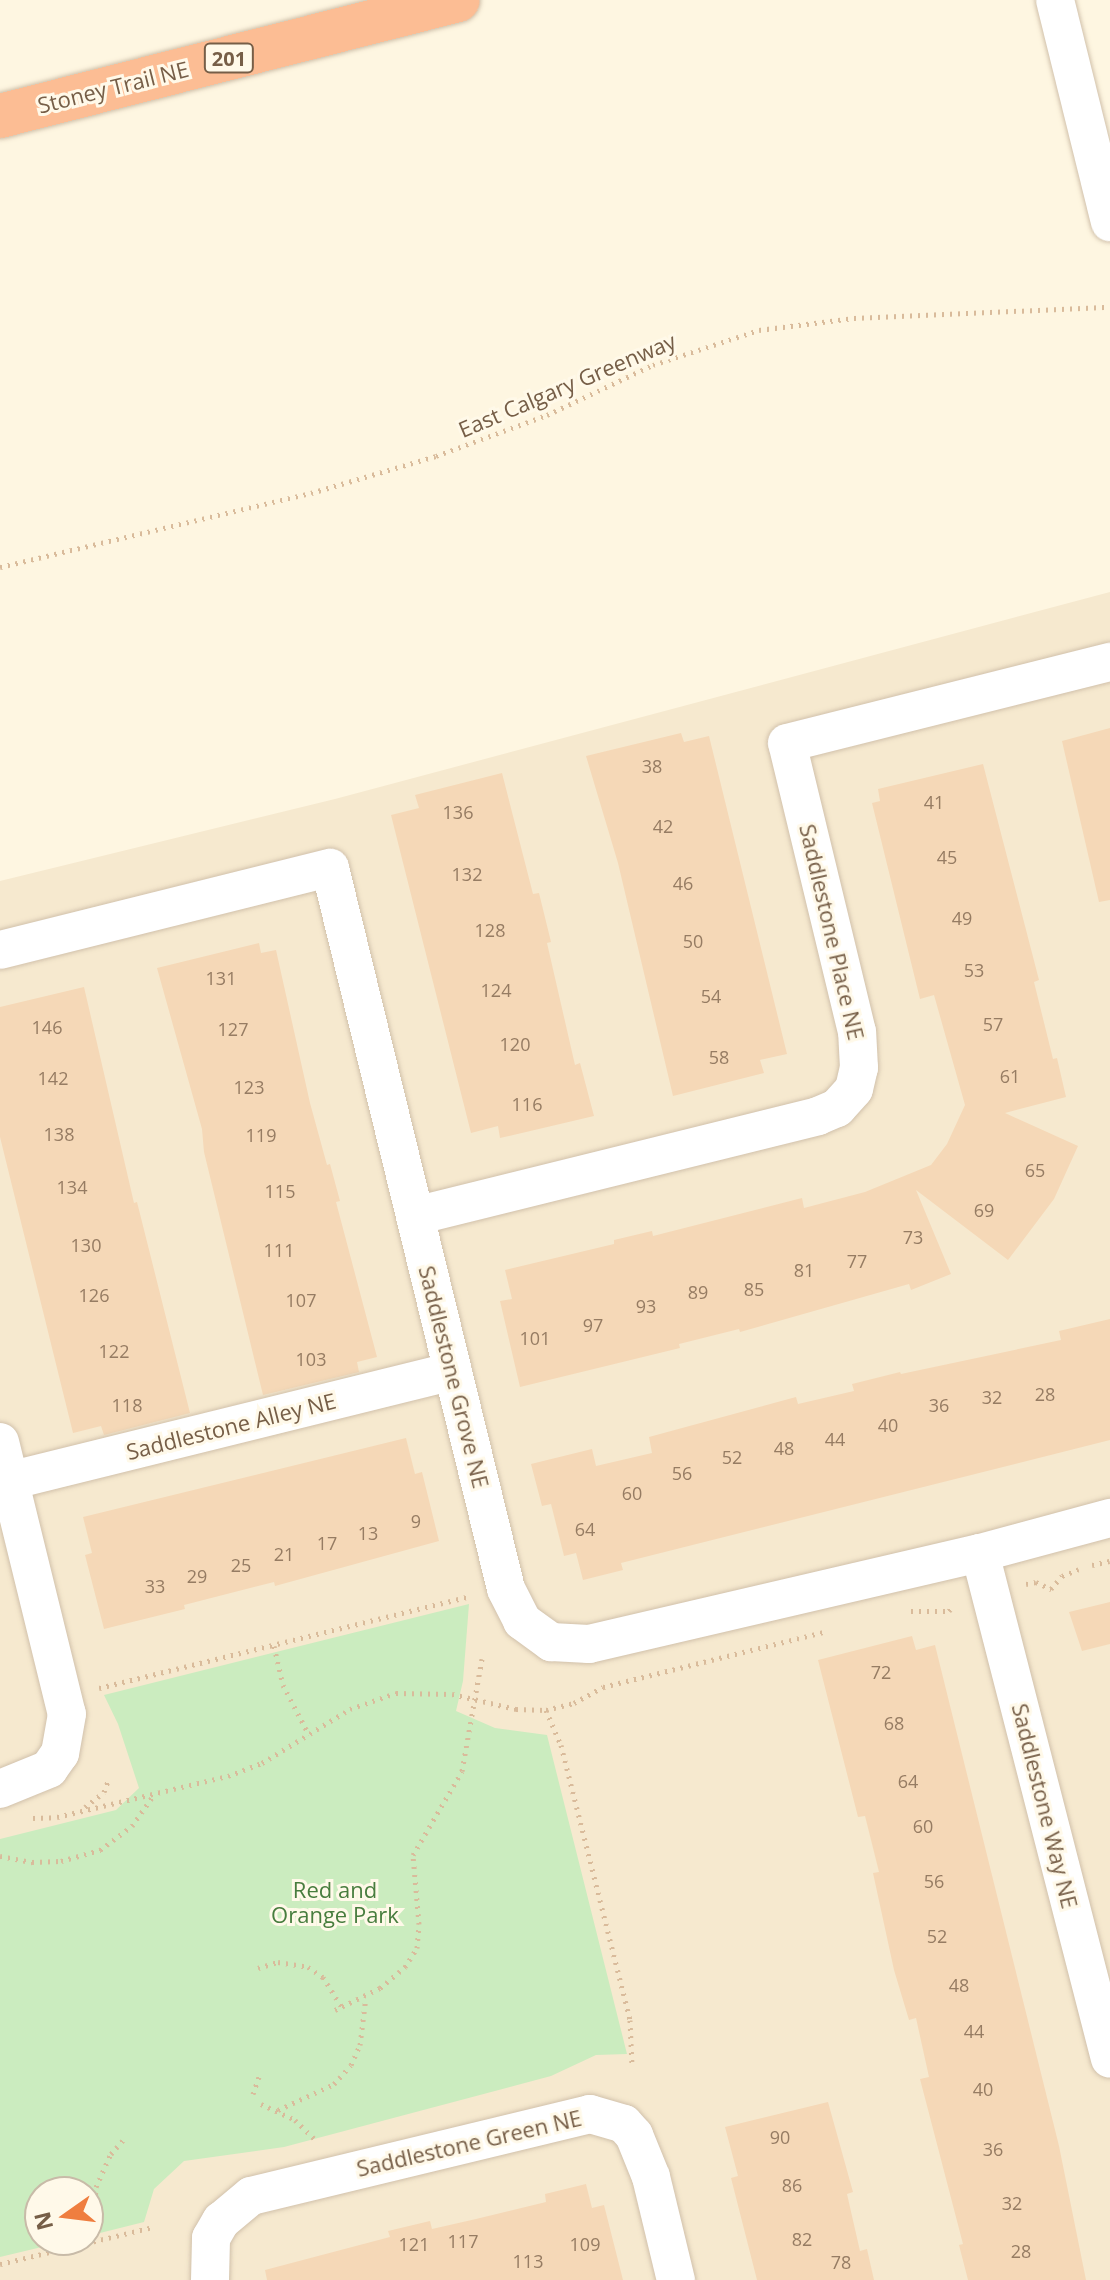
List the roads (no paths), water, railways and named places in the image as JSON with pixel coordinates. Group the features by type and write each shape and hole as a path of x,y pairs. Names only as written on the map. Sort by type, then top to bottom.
{"highway":[{"name":"Stoney Trail NE","path":"0,116 458,0"}],"street":[{"path":"1055,0 1110,222"},
{"name":"Saddlestone Place NE","path":"415,1216 818,1116 837,1108 854,1089 859,1068 857,1032 787,743 1110,662"},
{"name":"Saddlestone Grove NE","path":"0,950 330,868 506,1589 522,1621 551,1642 589,1644 980,1553 1110,1518"},
{"name":"Saddlestone Alley NE","path":"9,1481 453,1371"},
{"path":"0,1442 67,1714 60,1753 49,1769 10,1805"},
{"name":"Saddlestone Way NE","path":"980,1553 1110,2059"},
{"name":"Saddlestone Green NE","path":"210,2280 211,2238 227,2214 251,2196 590,2114 624,2124 634,2135 651,2177 676,2280"}],"park label":[{"name":"Red and Orange Park","path":"335,1902"}]}
